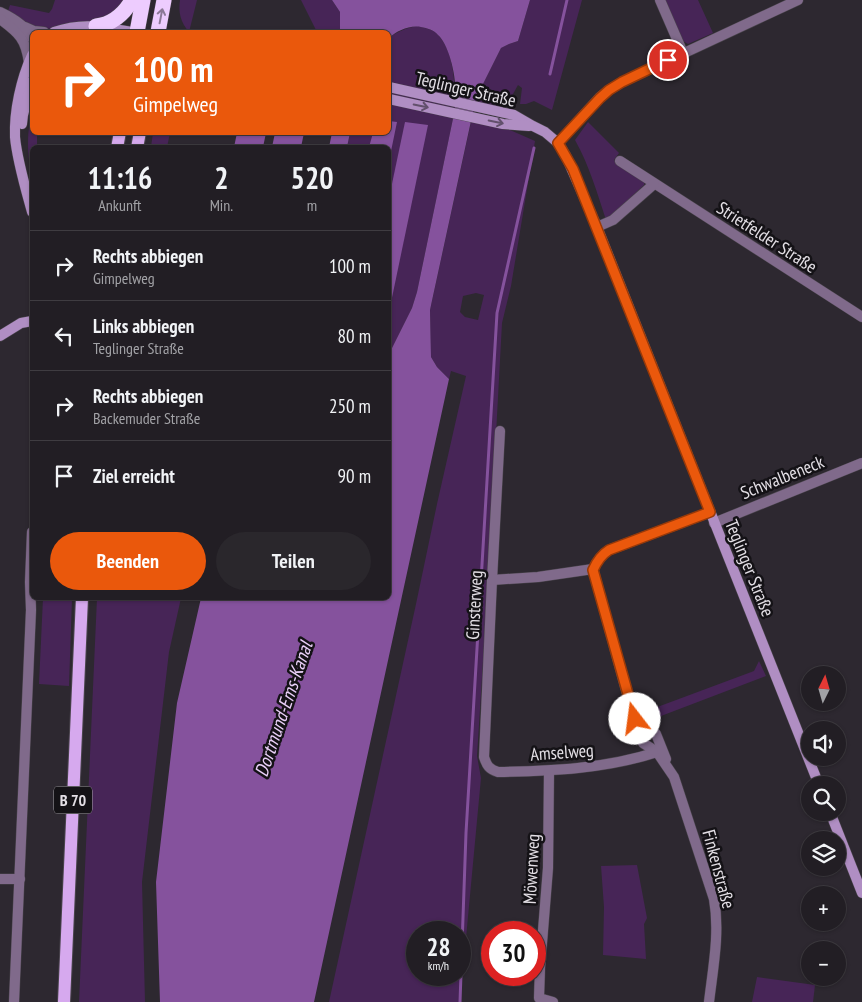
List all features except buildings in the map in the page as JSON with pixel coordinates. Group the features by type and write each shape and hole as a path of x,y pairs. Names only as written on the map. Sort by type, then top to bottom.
{"highway":[{"path":"96,26 106,25 121,16 132,0"},
{"path":"137,30 143,0"},
{"path":"158,30 164,0"}],"main road":[{"name":"B 70","path":"64,1002 82,600"}],"street":[{"path":"660,0 683,53"},
{"path":"558,143 600,98 622,82 798,0"},
{"path":"0,12 32,30"},
{"path":"0,19 29,40"},
{"path":"62,30 73,27 96,26 120,30"},
{"path":"25,27 29,40 27,51 30,57"},
{"path":"30,62 22,84 15,136 30,204"},
{"name":"Teglinger Straße","path":"391,88 514,115 545,132 558,143 573,169 597,227 815,776"},
{"path":"20,165 20,140 23,116 30,89"},
{"name":"Teglinger Straße","path":"391,99 503,124 533,126"},
{"name":"Strietfelder Straße","path":"620,161 862,317"},
{"path":"597,227 613,220 654,184"},
{"path":"0,336 22,323 30,321"},
{"name":"Ginsterweg","path":"498,772 486,765 484,757 500,431"},
{"name":"Schwalbeneck","path":"714,522 862,463"},
{"path":"492,580 538,577 593,570 602,554 609,550 710,512"},
{"name":"Finkenstraße","path":"593,570 643,743 656,752 674,778"},
{"path":"14,1002 31,600"},
{"name":"Finkenstraße","path":"632,709 656,734 674,778 711,888 717,916 709,1002"},
{"name":"Amselweg","path":"498,772 549,771 607,765 636,759 656,752"},
{"name":"Möwenweg","path":"549,771 548,868 539,998 554,1002"},
{"path":"834,821 862,893"},
{"path":"0,878 20,879"}],"shaded area":[{"path":"55,0 125,0 118,11 102,21 47,29 31,25 8,11 10,5 49,13"},
{"path":"180,0 197,0 190,30 184,25 179,9"},
{"path":"301,0 332,0 340,12 340,30 316,30"},
{"path":"530,0 582,0 552,110 534,101 520,104 522,88 518,85 508,103 473,112 476,98 501,48 518,41"},
{"path":"664,0 698,0 713,33 688,44 683,41"},
{"path":"418,26 429,29 435,32 444,43 453,71 455,109 417,292 412,308 391,350 391,145 348,145 350,135 391,135 391,37"},
{"path":"471,122 510,130 535,141 511,286 502,323 477,756 481,778 468,921 406,921 406,986 462,986 460,1002 329,1002 466,376 451,371 449,379 437,367 431,357 430,310","holes":["476,293 484,295 478,320 465,317 460,312 463,296"]},
{"path":"588,122 619,153 614,160 645,181 644,185 606,220 589,169 575,140"},
{"path":"29,127 30,135 37,135 37,145 30,145 30,164 28,152"},
{"path":"153,135 170,135 167,145 151,145"},
{"path":"43,600 72,600 69,686 39,684"},
{"path":"97,600 181,600 169,652 142,882 145,1002 79,1002"},
{"path":"759,661 766,676 661,716 659,724 640,707 652,709 754,671"},
{"path":"637,865 647,918 644,924 646,959 603,955 604,907 601,866"},
{"path":"757,977 801,983 801,986 815,986 813,1002 752,1002"}],"water":[{"name":"Dortmund-Ems-Kanal","path":"332,0 530,0 518,41 501,48 476,98 433,296 430,310 431,357 437,367 449,379 314,1002 160,1002 156,882 177,703 201,600 391,600 391,350 412,308 417,292 455,109 455,82 448,50 442,39 430,29 412,27 399,31 391,37 391,30 340,30 340,12"},
{"path":"391,121 397,122 391,151 391,145 370,145 372,135 391,135"},
{"path":"405,122 428,125 391,302 391,188"},
{"path":"237,135 266,135 263,145 234,145"},
{"path":"275,135 304,135 301,145 272,145"},
{"path":"332,135 350,135 347,145 329,145"}],"waterway":[{"path":"550,74 567,0"},
{"path":"460,1002 466,833 497,313 534,148"}],"route":[{"path":"635,719 593,570 602,554 609,550 710,512 597,227 573,169 558,143 609,90 668,60"}]}
